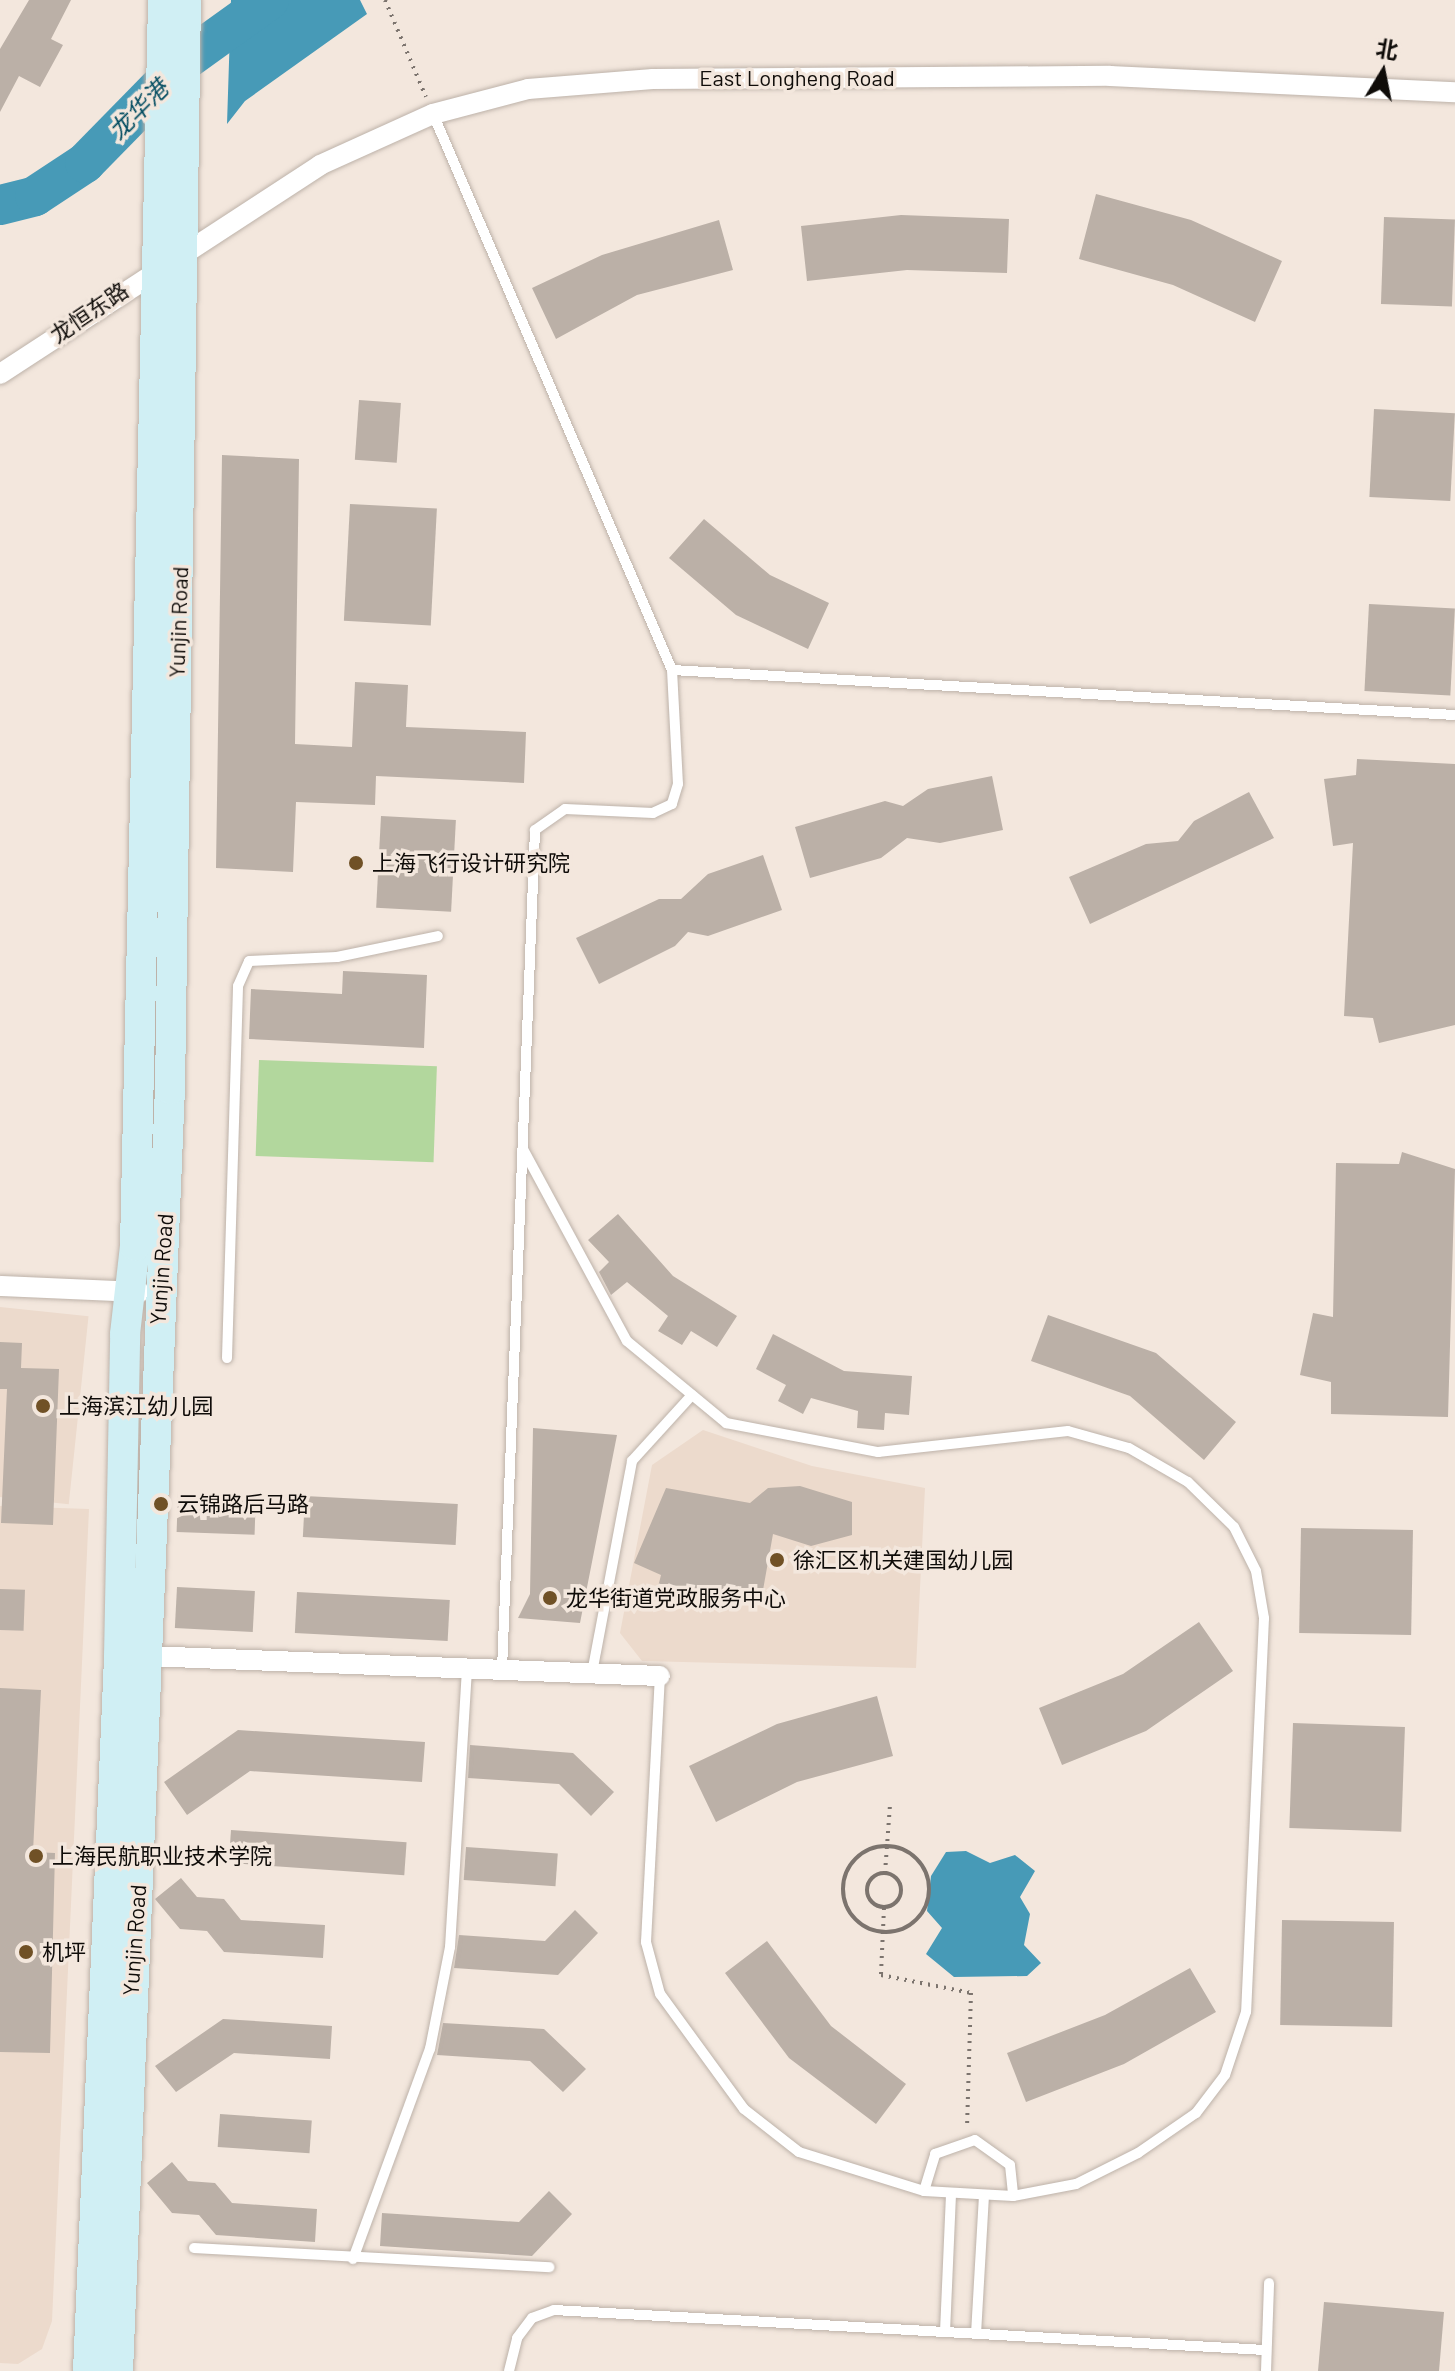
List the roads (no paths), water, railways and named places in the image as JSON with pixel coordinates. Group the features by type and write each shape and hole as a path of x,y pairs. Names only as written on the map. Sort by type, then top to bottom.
{"main road":[{"name":"Yunjin Road","path":"118,2371 161,1293 183,457 179,252 182,167 171,6"},
{"name":"Yunjin Road","path":"88,2371 130,1292 157,457 153,268 155,186 171,6"}],"street":[{"name":"East Longheng Road","path":"179,252 320,165 433,114 528,89 653,79 1153,77 1455,92"},
{"name":"龙恒东路","path":"0,374 179,252"},
{"path":"0,1286 161,1293"},
{"path":"146,1656 660,1676"}],"lane":[{"path":"433,114 672,670 678,784 672,804 653,813 565,809 535,830 523,1149 524,1252 502,1670"},
{"path":"672,670 1455,715"},
{"path":"227,1358 238,986 249,961 337,957 438,936"},
{"path":"523,1149 627,1341 726,1423 878,1452 1068,1431 1129,1448 1188,1482 1234,1527 1256,1571 1264,1618 1246,2012 1225,2075 1196,2113 1138,2153 1076,2184 1013,2196 951,2196 924,2191 799,2152 744,2109 660,1994 646,1942 660,1676"},
{"path":"592,1673 632,1461 692,1395"},
{"path":"353,2259 430,2049 450,1947 467,1668"},
{"path":"924,2191 935,2154 967,2140 1001,2153 1013,2196"},
{"path":"945,2332 951,2196"},
{"path":"976,2334 984,2197"},
{"path":"194,2248 353,2259 549,2267"},
{"path":"1266,2371 1269,2283"},
{"path":"509,2371 517,2338 532,2318 554,2310 1266,2350"}],"water":[{"path":"231,0 360,0 367,14 245,101 227,124"},
{"path":"966,1851 990,1863 1015,1855 1035,1871 1020,1897 1030,1914 1024,1945 1041,1963 1027,1976 954,1977 926,1954 942,1928 927,1911 931,1876 946,1852"}],"waterway":[{"name":"龙华港","path":"0,205 35,196 85,163 187,59 269,0"}],"place":[{"name":"上海飞行设计研究院","path":"356,863"},
{"name":"上海滨江幼儿园","path":"43,1406"},
{"name":"云锦路后马路","path":"161,1504"},
{"name":"徐汇区机关建国幼儿园","path":"777,1560"},
{"name":"龙华街道党政服务中心","path":"550,1598"},
{"name":"上海民航职业技术学院","path":"36,1856"},
{"name":"机坪","path":"26,1952"}]}
